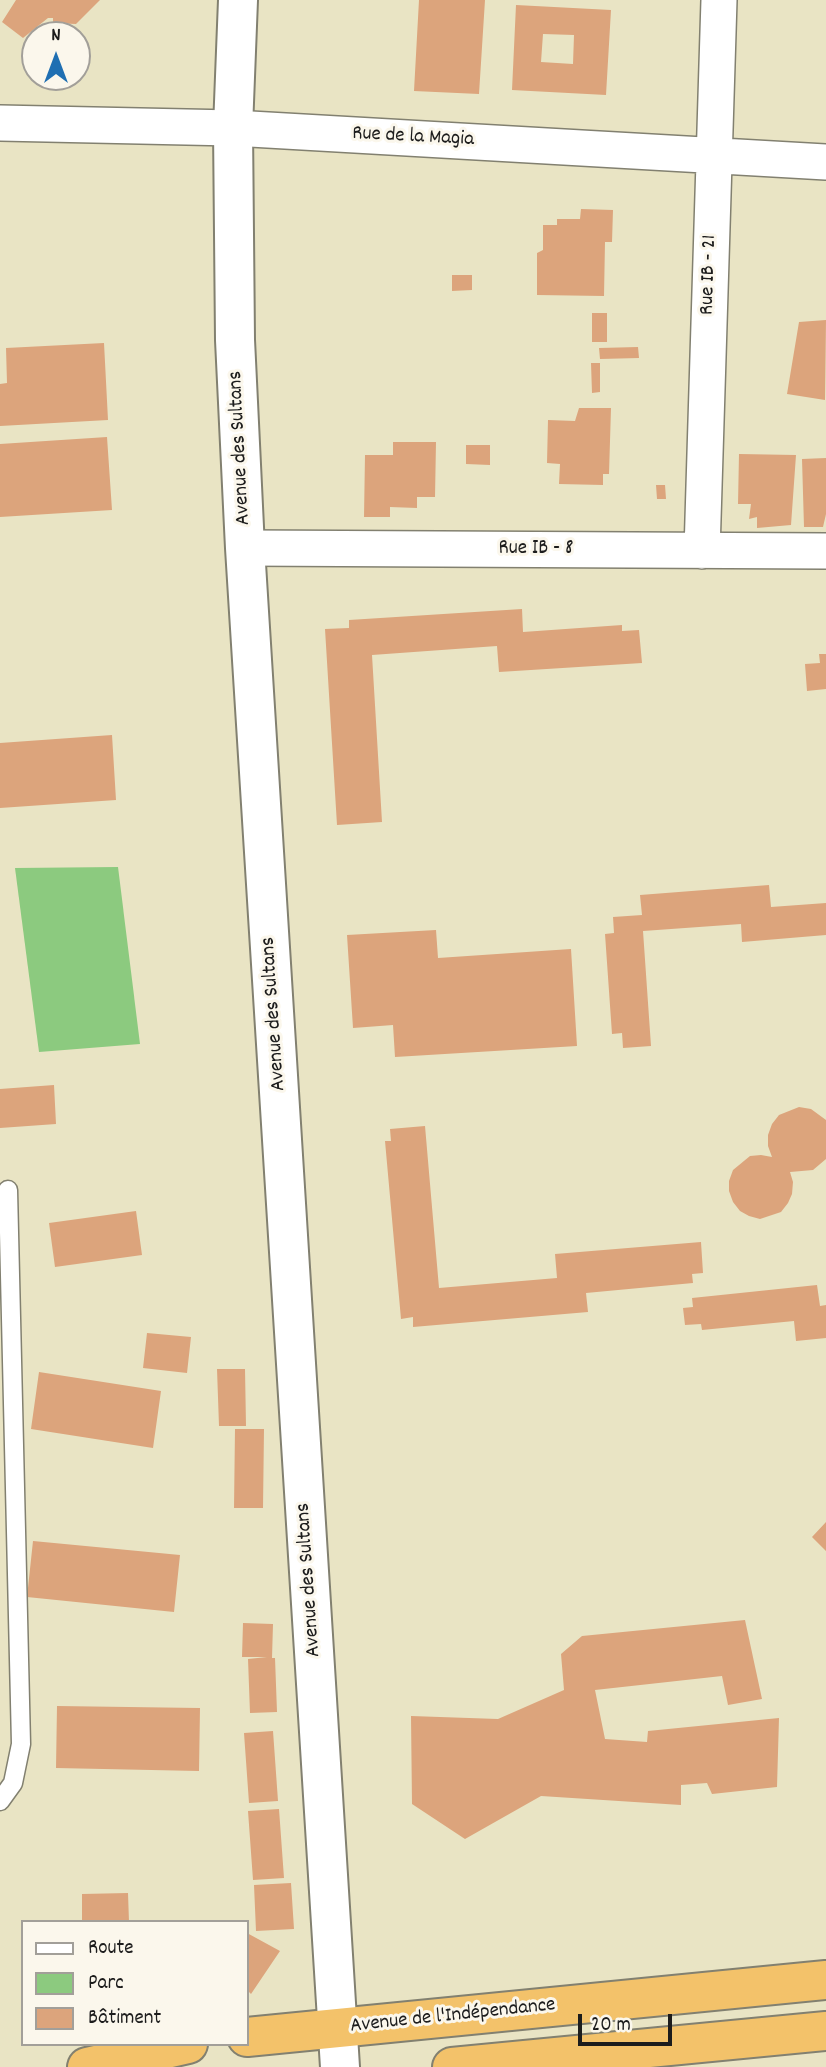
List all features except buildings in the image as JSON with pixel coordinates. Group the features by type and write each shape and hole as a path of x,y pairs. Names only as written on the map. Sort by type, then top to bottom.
{"highway":[{"name":"Avenue de l'Indépendance","path":"248,2037 826,1980"},
{"path":"452,2067 826,2031"},
{"path":"87,2067 179,2046"}],"street":[{"name":"Avenue des Sultans","path":"238,0 233,128 235,340 245,548 340,2067"},
{"name":"Rue IB - 21","path":"702,551 719,0"},
{"name":"Rue de la Magia","path":"0,123 233,128 826,162"},
{"name":"Rue IB - 8","path":"245,548 826,551"}],"lane":[{"path":"0,1801 13,1783 21,1744 8,1191"}],"green space":[{"path":"118,867 140,1044 39,1052 15,868"}]}
